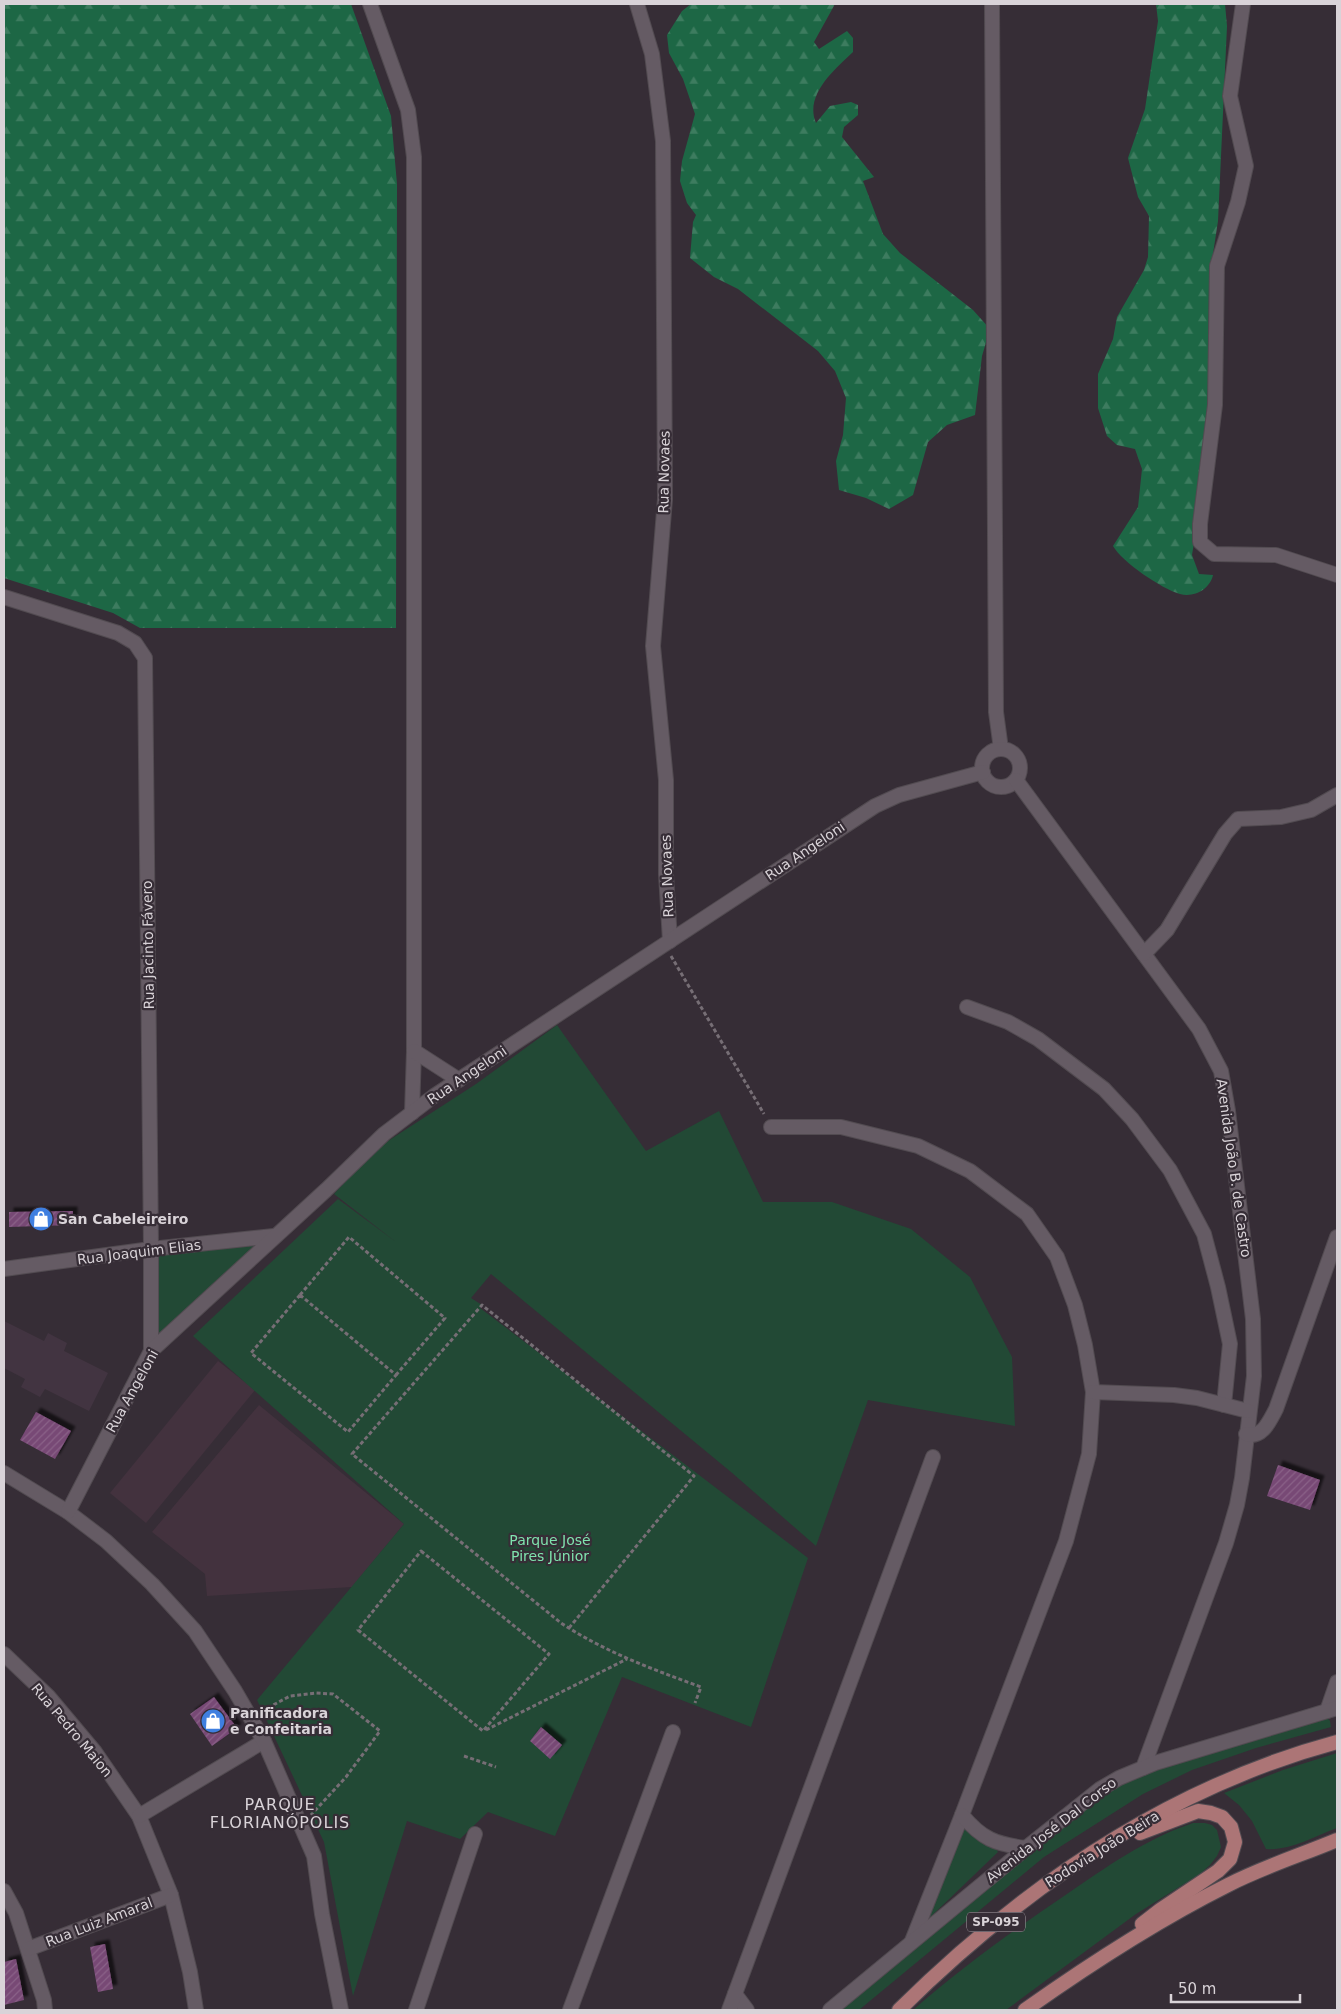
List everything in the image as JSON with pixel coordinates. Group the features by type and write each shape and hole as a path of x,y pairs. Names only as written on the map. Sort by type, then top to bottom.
{"main road":[{"name":"Rodovia João Beira","path":"899,2010 965,1947 1004,1915 1039,1888 1104,1846 1189,1796 1297,1753 1337,1742"},
{"path":"1104,1846 1198,1811 1222,1816 1231,1827 1235,1842 1230,1859 1218,1871 1160,1910 1115,1948"},
{"path":"1025,2010 1115,1948 1230,1884 1337,1840"}],"street":[{"path":"370,4 408,110 414,157 414,1051 412,1113"},
{"name":"Rua Novaes","path":"638,4 652,54 662,141 666,499 653,646 666,780 667,943"},
{"path":"992,4 996,712 1001,749"},
{"path":"1243,4 1230,96 1246,166 1238,202 1217,266 1215,405 1200,524 1200,542 1214,554 1276,555 1337,575"},
{"name":"Rua Jacinto Fávero","path":"4,597 118,632 135,644 145,658 151,1350"},
{"path":"1001,749 1009,751 1016,756 1020,772 1016,780 1004,787 997,786 985,778 983,772 985,759 995,750 1001,749"},
{"name":"Rua Angeloni","path":"68,1512 151,1350 326,1190 384,1134 459,1080 875,806 899,795 983,772"},
{"name":"Avenida João B. de Castro","path":"1016,780 1199,1029 1221,1071 1228,1111 1253,1319 1254,1376 1237,1505 1226,1543 1143,1768"},
{"path":"1144,954 1168,930 1225,834 1238,819 1252,820 1289,816 1311,810 1337,795"},
{"path":"967,1007 1008,1022 1038,1039 1104,1089 1132,1119 1170,1170 1204,1234 1218,1287 1230,1344 1224,1405"},
{"path":"414,1051 459,1080"},
{"path":"771,1127 841,1127 918,1146 970,1170 1027,1214 1056,1258 1076,1305 1085,1345 1093,1392 1089,1454 1066,1541 912,1941"},
{"name":"Rua Joaquim Elias","path":"4,1268 151,1249 274,1236"},
{"path":"1246,1434 1256,1435 1264,1429 1276,1409 1337,1237"},
{"path":"1093,1392 1174,1395 1248,1411"},
{"path":"729,2010 933,1457"},
{"path":"4,1473 68,1512 120,1553 152,1584 195,1631 236,1691 264,1740 302,1824 314,1856 322,1914 341,2010"},
{"name":"Rua Pedro Maion","path":"4,1654 48,1696 95,1752 140,1816 171,1896 190,1972 196,2010"},
{"path":"1332,1709 1337,1682"},
{"name":"Avenida José Dal Corso","path":"830,2010 1100,1789 1119,1778 1143,1768 1332,1709"},
{"path":"570,2010 674,1732"},
{"path":"140,1816 264,1740"},
{"path":"962,1815 975,1830 987,1839 1004,1845 1026,1848"},
{"path":"416,2010 475,1834"},
{"path":"4,1891 16,1913 44,2000 45,2010"},
{"name":"Rua Luiz Amaral","path":"28,1949 171,1896"},
{"path":"735,1994 747,2010"}],"path":[{"path":"667,943 771,1127"},
{"path":"349,1237 445,1318 396,1375 348,1432 251,1353 349,1237"},
{"path":"300,1295 396,1375"},
{"path":"569,1628 694,1476 482,1305 352,1454 569,1628 627,1659 701,1687 695,1703"},
{"path":"421,1551 549,1654 483,1731 358,1630 421,1551"},
{"path":"483,1731 627,1659"},
{"path":"250,1717 290,1696 316,1693 333,1694 380,1731 346,1777 302,1824"},
{"path":"464,1756 496,1767"}],"shaded area":[{"path":"4,1321 44,1341 48,1333 67,1343 64,1351 108,1373 89,1411 45,1389 40,1397 21,1387 25,1379 4,1368"},
{"path":"218,1361 255,1390 146,1523 110,1493"},
{"path":"259,1405 404,1524 352,1587 207,1596 205,1574 152,1532"}],"green space":[{"path":"4,4 351,4 391,116 397,184 396,628 140,628 113,613 4,578"},
{"path":"691,4 835,4 814,42 819,49 847,31 853,38 853,52 823,83 814,102 813,113 816,123 830,106 851,102 858,105 858,115 844,127 842,137 874,177 863,181 883,234 900,253 973,310 990,329 982,356 975,415 947,425 928,442 913,495 889,509 866,498 839,490 836,461 843,435 846,398 835,371 818,351 738,289 714,277 690,258 693,222 696,215 687,203 680,181 682,161 695,114 683,79 669,53 667,35 682,11"},
{"path":"1156,4 1225,4 1227,26 1218,221 1209,280 1208,395 1200,507 1192,555 1199,574 1213,575 1205,588 1191,595 1180,594 1153,581 1125,560 1113,546 1138,507 1142,469 1135,449 1117,445 1107,436 1098,408 1098,374 1113,339 1117,317 1144,270 1148,257 1149,216 1138,197 1128,158 1145,109 1158,21"},
{"name":"Parque José Pires Júnior","path":"557,1025 646,1151 719,1111 763,1202 832,1202 911,1229 970,1277 1012,1357 1015,1426 868,1400 816,1546 731,1472 491,1274 471,1298 482,1305 480,1308 808,1558 751,1727 622,1677 555,1836 488,1812 460,1839 407,1821 353,1996 324,1842 257,1700 404,1524 193,1336 338,1199 396,1242 334,1194 358,1168 388,1141 476,1084"},
{"path":"260,1243 155,1340 156,1253"},
{"path":"1326,1716 1330,1721 1331,1727 1256,1748 1192,1770 1143,1794 1044,1857 859,2010 834,2010 1102,1795 1145,1772"},
{"path":"1337,1753 1337,1828 1302,1842 1284,1848 1266,1849 1252,1821 1239,1805 1224,1793 1283,1770"},
{"path":"1193,1823 1212,1825 1217,1830 1221,1847 1210,1865 1200,1874 1136,1914 1006,2010 913,2010 987,1950 1095,1875 1158,1837"},
{"path":"965,1826 994,1845 998,1852 921,1926"}],"building":[{"name":"San Cabeleireiro","path":"73,1211 73,1225 9,1227 9,1212"},
{"path":"36,1412 71,1431 55,1459 20,1440"},
{"path":"1278,1465 1320,1480 1310,1510 1267,1496"},
{"name":"Panificadora e Confeitaria","path":"214,1697 237,1728 212,1746 190,1714"},
{"path":"541,1727 562,1745 550,1759 530,1741"},
{"path":"105,1944 113,1989 98,1992 90,1947"},
{"path":"16,1959 24,2000 4,2005 4,1962"}],"place":[{"name":"San Cabeleireiro","path":"41,1219"},
{"name":"Panificadora e Confeitaria","path":"213,1721"}],"district":[{"name":"PARQUE FLORIANÓPOLIS","path":"280,1813"}]}
